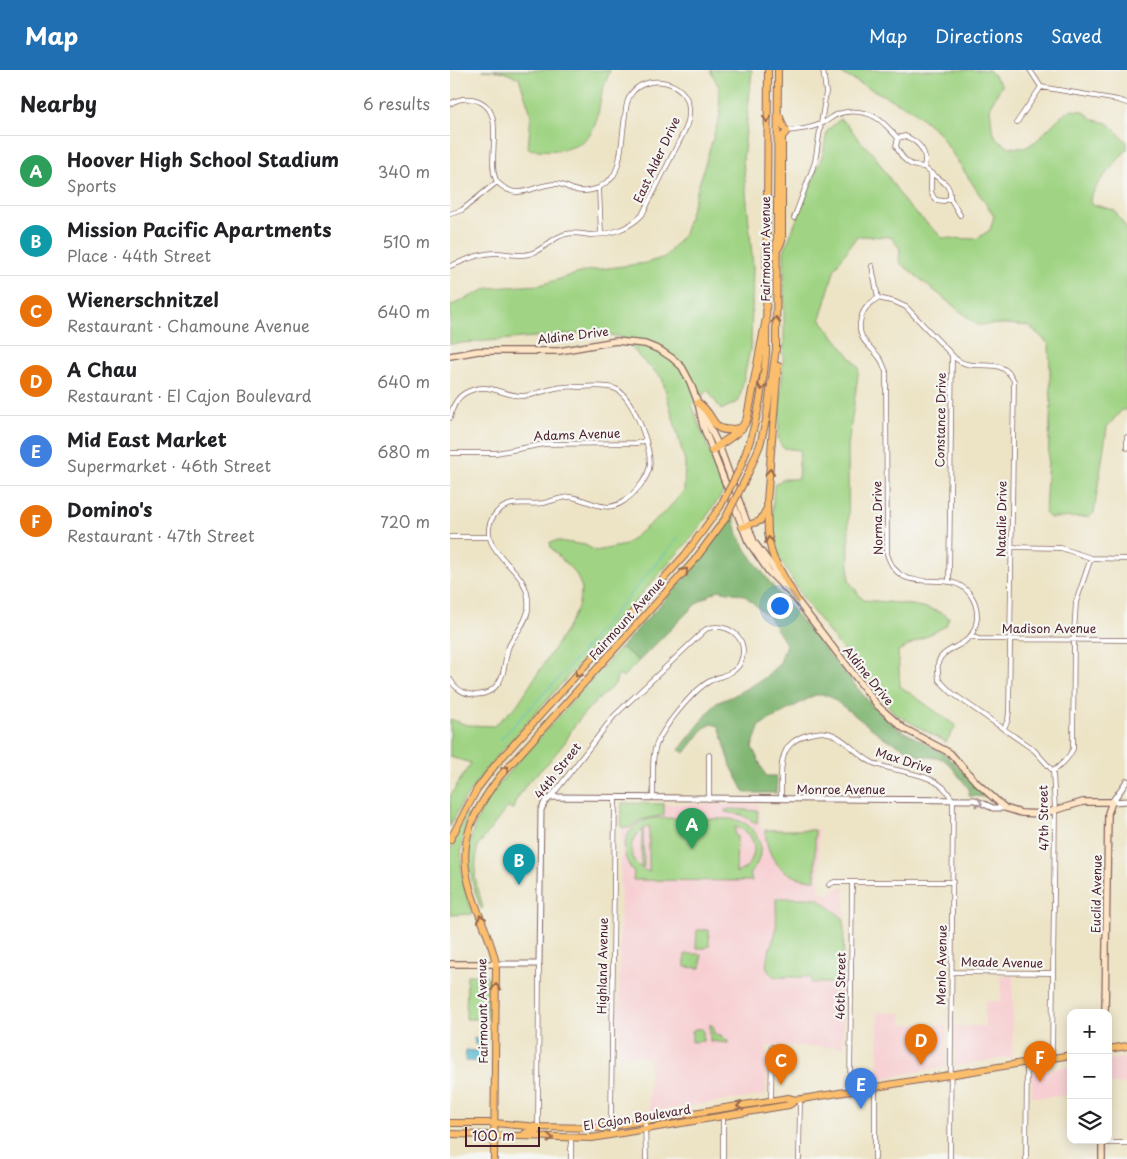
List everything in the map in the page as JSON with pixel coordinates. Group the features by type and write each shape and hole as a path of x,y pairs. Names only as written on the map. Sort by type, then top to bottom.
{"highway":[{"path":"715,448 740,432 749,415 766,320"},
{"path":"698,403 705,408 713,423 720,428 730,430 742,428"}],"main road":[{"name":"Fairmount Avenue","path":"450,840 477,788 496,764 685,555 720,507 740,468 757,420 766,354 768,70"},
{"name":"Fairmount Avenue","path":"494,1159 496,964 493,947 468,880 467,842 472,820 486,794 501,775 694,561 725,519 747,476 760,445 766,420 776,349 778,70"},
{"path":"777,254 782,241 782,137 787,131 781,122 778,103"},
{"name":"Aldine Drive","path":"450,356 478,351 559,350 616,341 645,344 660,350 672,358 682,367 690,382 758,559 796,600 878,706 903,728 950,753 977,783 1005,808"},
{"path":"776,349 778,383 768,501 768,533 771,550 796,600"},
{"path":"745,527 757,523 762,518 768,501"},
{"name":"Monroe Avenue","path":"1005,808 1021,813 1042,814 1083,802 1112,802"},
{"name":"Euclid Avenue","path":"1105,1009 1108,813 1112,802"},
{"path":"450,964 496,964"},
{"path":"1112,1048 1127,1046"},
{"name":"El Cajon Boulevard","path":"450,1134 592,1138 612,1135 646,1124 771,1104 788,1098 798,1100 1067,1056"},
{"name":"El Cajon Boulevard","path":"450,1123 495,1123 538,1127 582,1128 702,1119 707,1115 723,1112"},
{"path":"522,1136 526,1132 537,1132 538,1127"},
{"path":"571,1138 572,1134 582,1128"},
{"path":"1102,1144 1102,1159"}],"street":[{"path":"794,218 815,162 826,92 823,70"},
{"path":"1030,70 1041,86 1126,102"},
{"name":"East Alder Drive","path":"450,266 477,256 494,253 531,254 559,236 570,233 602,234 634,223 642,215 686,128 689,118 688,102 674,86 660,81 652,81 639,86 632,92 627,101 618,162 611,179 599,188"},
{"path":"1017,122 1041,86"},
{"path":"450,104 467,98 477,100 488,108 495,126 492,165 494,175 497,182 512,192 520,193 557,184 586,192 599,188 602,234"},
{"path":"787,131 803,130 821,124 835,115 845,112 857,112 869,114 880,120 898,138"},
{"path":"898,138 905,136 912,139 921,148 926,154 924,167"},
{"path":"898,138 896,146 900,155 911,166 924,167 931,175 947,184 950,198 960,215"},
{"path":"931,175 931,195 936,200 944,201 950,198"},
{"path":"450,214 462,210 497,182"},
{"path":"872,266 878,298"},
{"name":"Constance Drive","path":"878,298 906,307 952,354 949,581"},
{"name":"Norma Drive","path":"878,298 868,304 862,312 859,331 863,339 881,360 886,371 887,554 889,561 900,576 913,581 949,581"},
{"name":"Natalie Drive","path":"952,354 964,364 1002,367 1010,373 1014,381 1009,711 1008,720 1004,728"},
{"path":"450,418 456,401 461,395 473,389 489,388 521,396 534,395 563,387 602,386 616,389 632,405 646,440 651,461 648,475 644,481 620,503 606,507 566,497 546,503 512,503 499,510 492,518 489,537 497,551 523,582 528,599 528,612 525,622 510,644 506,654 503,673 500,681 494,688 487,692 471,695 457,689 450,679"},
{"path":"1127,437 1127,448"},
{"name":"Adams Avenue","path":"450,453 496,453 545,444 638,443 646,440"},
{"path":"450,536 489,537"},
{"path":"1011,547 1061,548 1091,558 1127,559"},
{"name":"47th Street","path":"1052,1058 1055,811 1053,771 1061,766 1070,756 1073,749 1076,602 1091,558"},
{"path":"949,581 971,595 977,609 977,623 971,636 941,657 938,665 939,680 952,693 1034,750 1053,771"},
{"name":"44th Street","path":"538,1127 541,810 545,802 551,797 614,716 702,632 711,627 722,626 737,634 744,648 741,662 726,675 711,680 697,689 686,700 660,737 655,755 653,798"},
{"name":"Madison Avenue","path":"971,636 979,639 1127,640"},
{"name":"Max Drive","path":"781,799 782,758 785,750 793,741 820,731 833,734 865,759 875,764 936,782 953,800"},
{"path":"709,754 709,799"},
{"name":"Euclid Avenue","path":"1112,802 1127,781"},
{"name":"Monroe Avenue","path":"551,797 975,800 993,808 1005,808"},
{"name":"Highland Avenue","path":"612,1135 615,798"},
{"name":"Menlo Avenue","path":"950,1159 953,800"},
{"name":"Monroe Avenue","path":"1112,802 1127,801"},
{"path":"829,885 834,882 953,882"},
{"name":"46th Street","path":"850,1091 852,882"},
{"path":"496,964 539,964"},
{"name":"Meade Avenue","path":"952,972 1053,973"},
{"path":"771,1104 772,1047"},
{"path":"1026,1159 1027,1062"},
{"path":"875,1087 875,1159"},
{"path":"798,1100 799,1159"},
{"path":"723,1112 723,1159"},
{"path":"646,1124 646,1159"},
{"path":"571,1138 571,1159"},
{"path":"1112,1142 1127,1143"}],"shaded area":[{"path":"622,804 759,804 760,829 819,829 819,891 826,895 841,886 845,888 843,1047 767,1046 766,1095 649,1112 649,1057 618,1056"},
{"path":"1001,976 1013,976 1012,1057 955,1066 955,1026 985,1026 985,1001 1001,1001"},
{"path":"878,1012 901,1013 902,1024 947,1025 946,1067 878,1079"},
{"path":"1127,1057 1127,1084 1112,1084 1112,1059"},
{"path":"1067,1067 1067,1095 1032,1097 1032,1072"}],"green space":[{"path":"482,70 610,70 602,92 596,123 589,136 582,142 566,149 547,150 528,149 531,114 519,78 500,71"},
{"path":"710,70 752,70 743,160 753,266 751,345 739,401 721,410 708,390 692,405 724,491 694,535 485,770 462,803 450,827 450,796 471,763 450,757 450,719 467,725 494,726 517,705 566,630 578,607 582,588 576,574 551,548 550,542 558,541 585,545 596,551 625,545 667,510 684,491 685,462 662,378 640,358 625,338 595,332 450,344 450,306 489,288 540,285 586,271 646,263 665,257 684,234 720,115 719,87"},
{"path":"834,70 989,70 1002,85 990,106 992,128 996,138 1008,147 1025,148 1036,141 1061,116 1071,110 1083,111 1094,120 1108,123 1127,142 1127,149 1099,182 1090,198 1091,204 1114,210 1127,229 1127,410 1122,410 1107,427 1094,513 1088,517 1050,518 1045,513 1051,403 1049,344 1029,326 1005,324 977,325 899,262 900,249 891,237 857,236 835,268 820,319 859,368 848,446 849,581 863,600 921,607 942,613 949,618 946,626 898,651 900,686 956,726 946,742 895,714 805,601 777,554 771,532 774,485 783,479 798,479 800,450 783,448 778,440 784,343 784,251 823,154 827,131 840,119 849,126 875,156 906,204 943,238 976,239 990,230 994,216 938,132 912,110"},
{"path":"733,514 738,534 747,551 771,584 874,708 897,728 942,752 986,797 969,796 969,789 943,759 920,756 883,737 828,695 815,695 760,725 752,747 766,776 777,776 776,793 745,793 731,766 719,726 712,724 704,728 685,753 679,750 716,703 763,679 780,663 786,644 769,617 744,595 718,590 697,603 639,661 621,647 695,567"},
{"path":"621,647 639,661 623,677 619,675 615,684 586,711 572,729 566,741 546,765 528,782 515,802 513,809 506,809 477,847 475,877 483,908 481,909 472,882 469,854 472,835 484,806 512,768"},
{"path":"622,803 664,804 664,815 640,820 629,828 621,827"},
{"path":"725,810 758,811 757,824 742,815 725,812"},
{"path":"466,814 469,815 463,840 461,865 462,877 473,914 450,915 450,851"},
{"path":"655,818 730,819 748,825 758,839 760,848 756,865 750,873 752,881 633,880 634,872 628,864 625,847 631,831 637,824","holes":["649,826 649,872 642,869 637,864 631,847 633,841 642,830 641,867 644,867 643,829","735,827 749,835 753,841 754,848 753,856 749,863 744,869 736,873 737,836 735,836"]},
{"path":"765,830 815,830 815,880 794,876 779,866 769,851"},
{"path":"776,898 818,898 844,919 843,983 811,983 811,977 775,977 770,973 766,962 776,930"},
{"path":"697,930 709,930 709,946 696,948"},
{"path":"685,954 701,954 701,968 685,967"},
{"path":"467,975 486,975 489,978 488,1019 466,1019"},
{"path":"710,1024 714,1027 714,1034 721,1035 728,1043 710,1041"},
{"path":"695,1029 703,1030 703,1041 692,1042 692,1031"}],"water":[{"path":"482,1035 486,1039 482,1048 475,1044 474,1038 479,1038"},
{"path":"466,1050 483,1052 482,1062 465,1061"}],"waterway":[{"path":"500,740 567,669 678,538"}],"place":[{"name":"Hoover High School Stadium","path":"692,849"},
{"name":"Mission Pacific Apartments","path":"519,885"},
{"name":"A Chau","path":"921,1065"},
{"name":"Domino's","path":"1040,1082"},
{"name":"Wienerschnitzel","path":"781,1085"},
{"name":"Mid East Market","path":"861,1109"}]}
